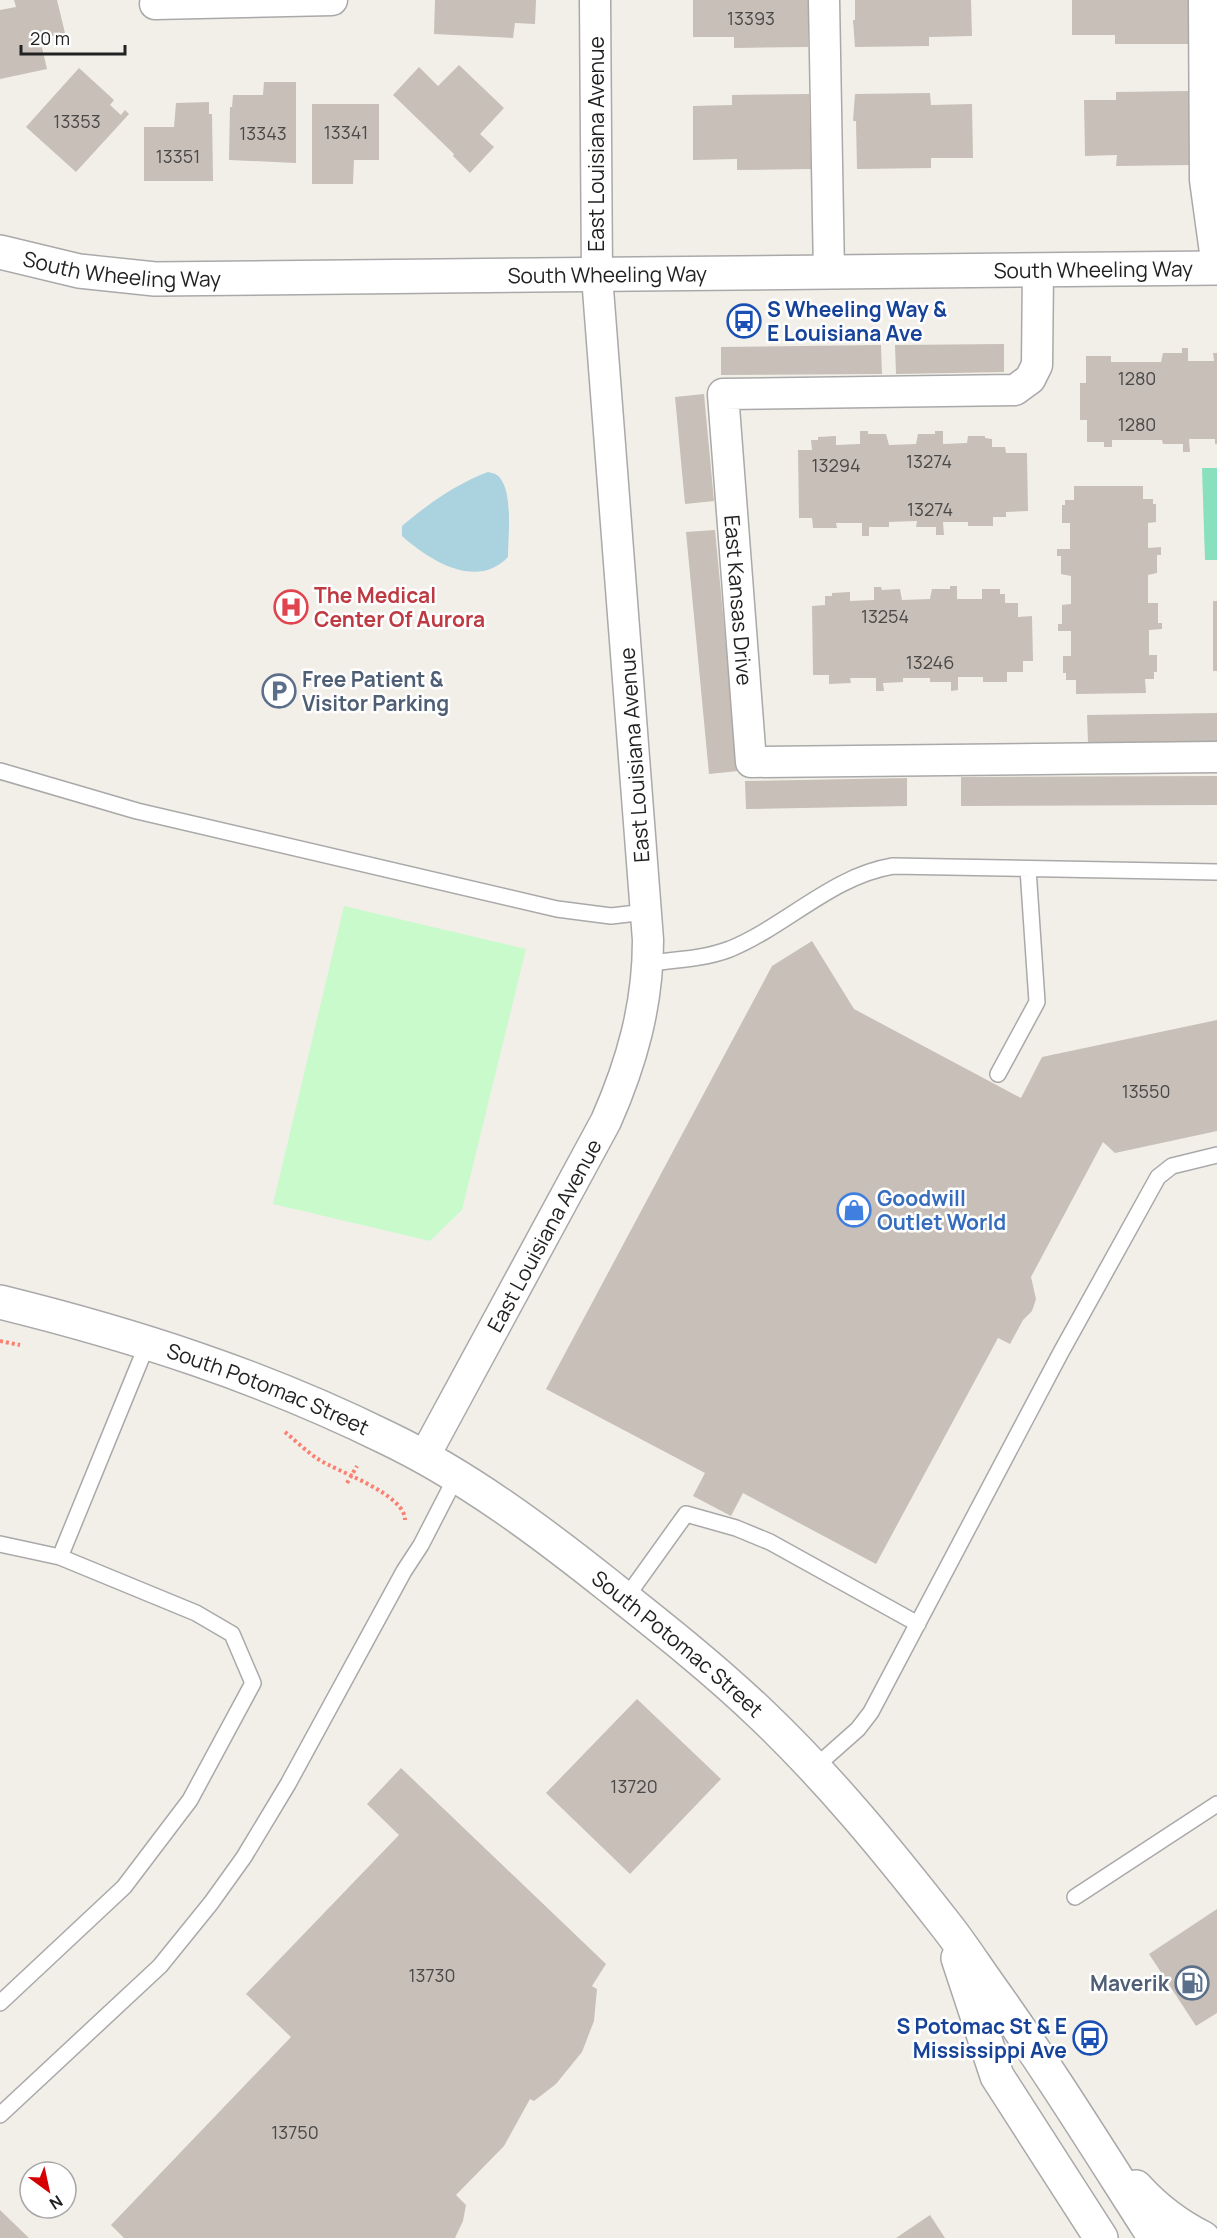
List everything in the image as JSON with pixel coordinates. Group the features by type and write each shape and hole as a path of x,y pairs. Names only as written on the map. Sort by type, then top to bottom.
{"street":[{"path":"154,4 332,0"},
{"name":"East Louisiana Avenue","path":"424,1457 615,1100 627,1073 642,1017 648,963 646,912 597,276 595,0"},
{"path":"824,0 829,273"},
{"path":"1204,0 1205,180 1217,268"},
{"name":"South Wheeling Way","path":"0,252 79,271 155,279 1217,268"},
{"name":"East Kansas Drive","path":"1038,270 1037,365 1030,380 1015,390 723,394 751,762 1217,757"},
{"name":"South Potomac Street","path":"0,1302 96,1326 259,1380 347,1419 424,1457 509,1511 578,1561 705,1663 764,1717 814,1768 862,1821 947,1925 1034,2049 1155,2238"},
{"path":"947,1925 997,2076 1101,2238"},
{"path":"1084,2129 1150,2203 1187,2230 1203,2238"}],"lane":[{"path":"0,771 137,811 557,909 612,916 646,912"},
{"path":"648,963 698,957 729,949 853,878 879,868 893,866 1217,872"},
{"path":"998,1074 1037,1002 1028,869"},
{"path":"814,1768 858,1728 871,1712 1060,1354 1158,1177 1172,1166 1217,1155"},
{"path":"60,1557 148,1342"},
{"path":"0,2115 160,1966 211,1903 244,1857 288,1784 404,1571 421,1545 456,1477"},
{"path":"625,1599 686,1515 736,1528 770,1542 918,1624"},
{"path":"0,1544 60,1557 196,1613 232,1634 253,1683 190,1800 124,1887 0,2003"},
{"path":"1076,1897 1217,1804"}],"path":[{"path":"285,1432 319,1459 396,1503 405,1516 404,1523"},
{"path":"347,1483 357,1466"}],"green space":[{"path":"1202,468 1217,468 1217,560 1205,560"},
{"path":"344,906 526,949 462,1210 430,1241 273,1204"}],"water":[{"path":"488,472 497,475 502,481 508,501 508,557 496,567 482,571 454,568 426,554 402,536 402,526 422,510 443,495"}],"building":[{"path":"14,0 57,0 65,33 40,39 47,69 0,79 0,10 16,7"},
{"path":"435,0 536,0 535,24 515,23 513,38 434,34"},
{"path":"693,0 808,0 808,47 734,48 734,37 693,37"},
{"path":"855,0 971,0 972,36 929,37 929,46 855,47 853,20 855,20"},
{"path":"1072,0 1190,0 1190,44 1115,44 1115,35 1072,35"},
{"path":"459,65 504,108 480,134 494,147 470,173 453,156 454,154 393,95 419,67 438,86"},
{"path":"79,68 114,100 110,105 121,115 125,110 129,114 76,172 26,127"},
{"path":"264,82 296,82 296,163 229,160 230,107 232,107 233,95 263,95"},
{"path":"1189,91 1190,165 1116,166 1117,155 1085,156 1084,100 1116,100 1116,92"},
{"path":"930,93 931,105 972,104 973,158 931,158 931,168 857,169 856,121 853,121 855,94"},
{"path":"809,94 811,169 737,170 737,159 693,160 693,106 732,105 732,95"},
{"path":"209,102 209,114 212,114 213,181 144,181 144,127 174,127 176,103"},
{"path":"312,104 379,104 379,160 354,160 353,184 312,184"},
{"path":"1004,344 1004,372 896,374 895,345"},
{"path":"881,345 882,374 721,375 721,347"},
{"path":"1182,348 1188,348 1188,361 1214,361 1213,353 1217,353 1217,444 1215,444 1215,439 1189,439 1190,452 1183,452 1183,444 1163,444 1162,440 1112,440 1112,447 1104,447 1104,442 1087,442 1087,420 1080,420 1080,383 1086,383 1086,356 1111,356 1111,362 1161,362 1163,353 1182,353"},
{"path":"704,394 714,501 685,504 675,397"},
{"path":"860,431 868,431 868,434 886,434 889,445 916,444 918,434 935,434 935,431 943,431 943,444 967,443 968,436 985,436 985,438 992,439 992,447 1005,447 1006,453 1027,453 1028,511 1006,512 1006,517 993,517 993,526 968,526 968,522 943,522 944,535 936,535 936,527 916,527 917,521 889,522 889,527 869,527 869,536 862,536 862,523 836,523 837,528 813,528 812,518 799,518 798,450 812,450 811,440 818,440 818,437 836,436 836,445 860,444"},
{"path":"1074,486 1143,486 1143,499 1153,499 1153,504 1156,504 1156,522 1148,523 1148,548 1161,547 1161,555 1157,555 1157,573 1148,575 1148,603 1158,603 1158,623 1162,623 1162,629 1149,630 1149,655 1157,655 1157,672 1154,672 1154,679 1145,679 1146,693 1076,694 1076,680 1066,680 1066,673 1063,673 1063,656 1071,656 1071,631 1058,631 1058,624 1062,624 1062,605 1071,604 1071,576 1061,574 1061,556 1057,556 1057,549 1070,549 1070,523 1062,523 1062,505 1065,505 1065,500 1074,500"},
{"path":"715,530 738,771 709,774 686,532"},
{"path":"950,586 957,586 957,599 982,599 982,589 1000,589 1000,594 1005,594 1005,603 1018,603 1018,617 1032,616 1033,661 1023,661 1023,672 1007,672 1007,682 983,682 983,677 958,677 958,690 951,691 951,682 930,682 930,678 903,678 903,682 883,683 884,691 876,691 876,678 850,678 851,683 829,684 829,675 813,675 812,606 825,605 825,596 832,596 832,593 850,592 850,601 874,600 874,587 881,587 882,590 900,589 902,600 930,599 932,589 950,589"},
{"path":"1213,601 1217,601 1217,671 1213,671"},
{"path":"1217,713 1217,742 1088,743 1087,715"},
{"path":"1217,776 1217,805 961,806 961,777"},
{"path":"907,778 907,806 746,809 745,781"},
{"name":"Goodwill Outlet World","path":"812,941 854,1009 1021,1098 1042,1057 1217,1020 1217,1131 1115,1153 1103,1142 1031,1277 1036,1299 1032,1311 1023,1320 1010,1344 998,1338 876,1564 743,1493 731,1516 693,1496 705,1473 546,1389 772,966"},
{"path":"637,1699 721,1779 630,1874 546,1793"},
{"path":"401,1768 606,1964 592,1986 597,1989 594,2021 582,2052 556,2084 534,2101 530,2099 504,2146 456,2195 466,2205 463,2221 455,2238 124,2238 111,2225 291,2037 246,1994 399,1835 367,1804"},
{"name":"Maverik","path":"1217,1909 1217,2013 1196,2026 1149,1954"},
{"path":"0,2210 29,2238 0,2238"},
{"path":"930,2215 945,2238 896,2238"}],"place":[{"name":"S Wheeling Way & E Louisiana Ave","path":"744,321"},
{"name":"The Medical Center Of Aurora","path":"291,607"},
{"name":"Free Patient & Visitor Parking","path":"279,691"},
{"name":"Goodwill Outlet World","path":"854,1210"},
{"name":"Maverik","path":"1192,1983"},
{"name":"S Potomac St & E Mississippi Ave","path":"1090,2038"}]}
